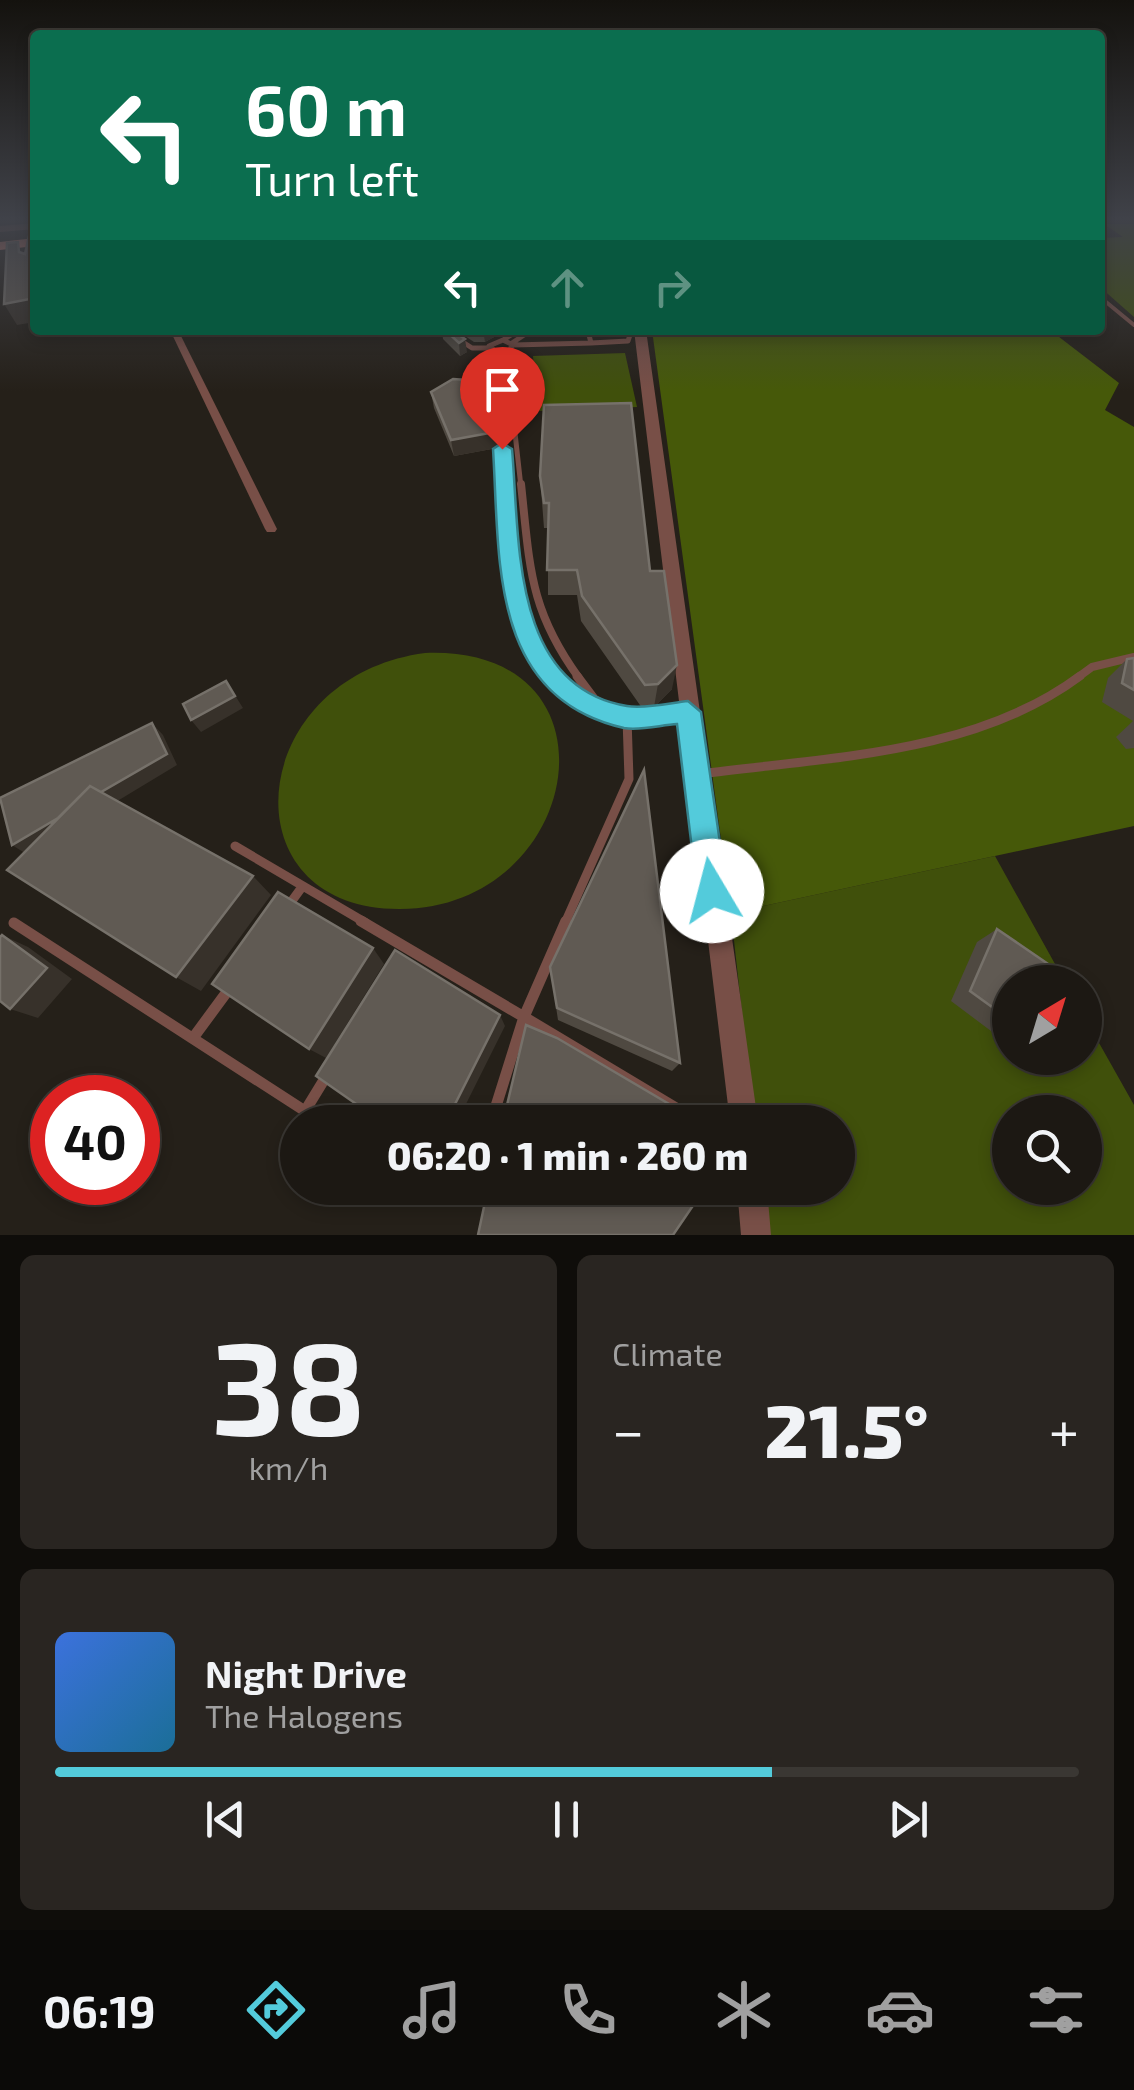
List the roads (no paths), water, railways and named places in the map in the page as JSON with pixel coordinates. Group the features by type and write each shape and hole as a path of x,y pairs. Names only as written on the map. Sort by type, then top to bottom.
{"street":[{"path":"176,335 271,528"},
{"path":"641,335 742,1105"},
{"path":"753,1205 756,1235"}],"lane":[{"path":"1105,300 1134,325"},
{"path":"452,335 472,348 506,352"},
{"path":"510,335 492,342 492,350 515,605 538,660 572,694 627,718 688,712"},
{"path":"524,335 506,352 532,580 548,638 598,704"},
{"path":"589,335 591,342"},
{"path":"503,340 513,344 628,341 630,335"},
{"path":"511,552 528,551"},
{"path":"696,775 940,741 1052,697 1092,667 1134,657"},
{"path":"496,1105 524,1017 629,780 627,718"},
{"path":"236,846 671,1105"},
{"path":"280,917 302,887"},
{"path":"14,922 298,1105"},
{"path":"396,964 406,948"},
{"path":"193,1038 237,978"},
{"path":"309,1105 336,1062"}]}
